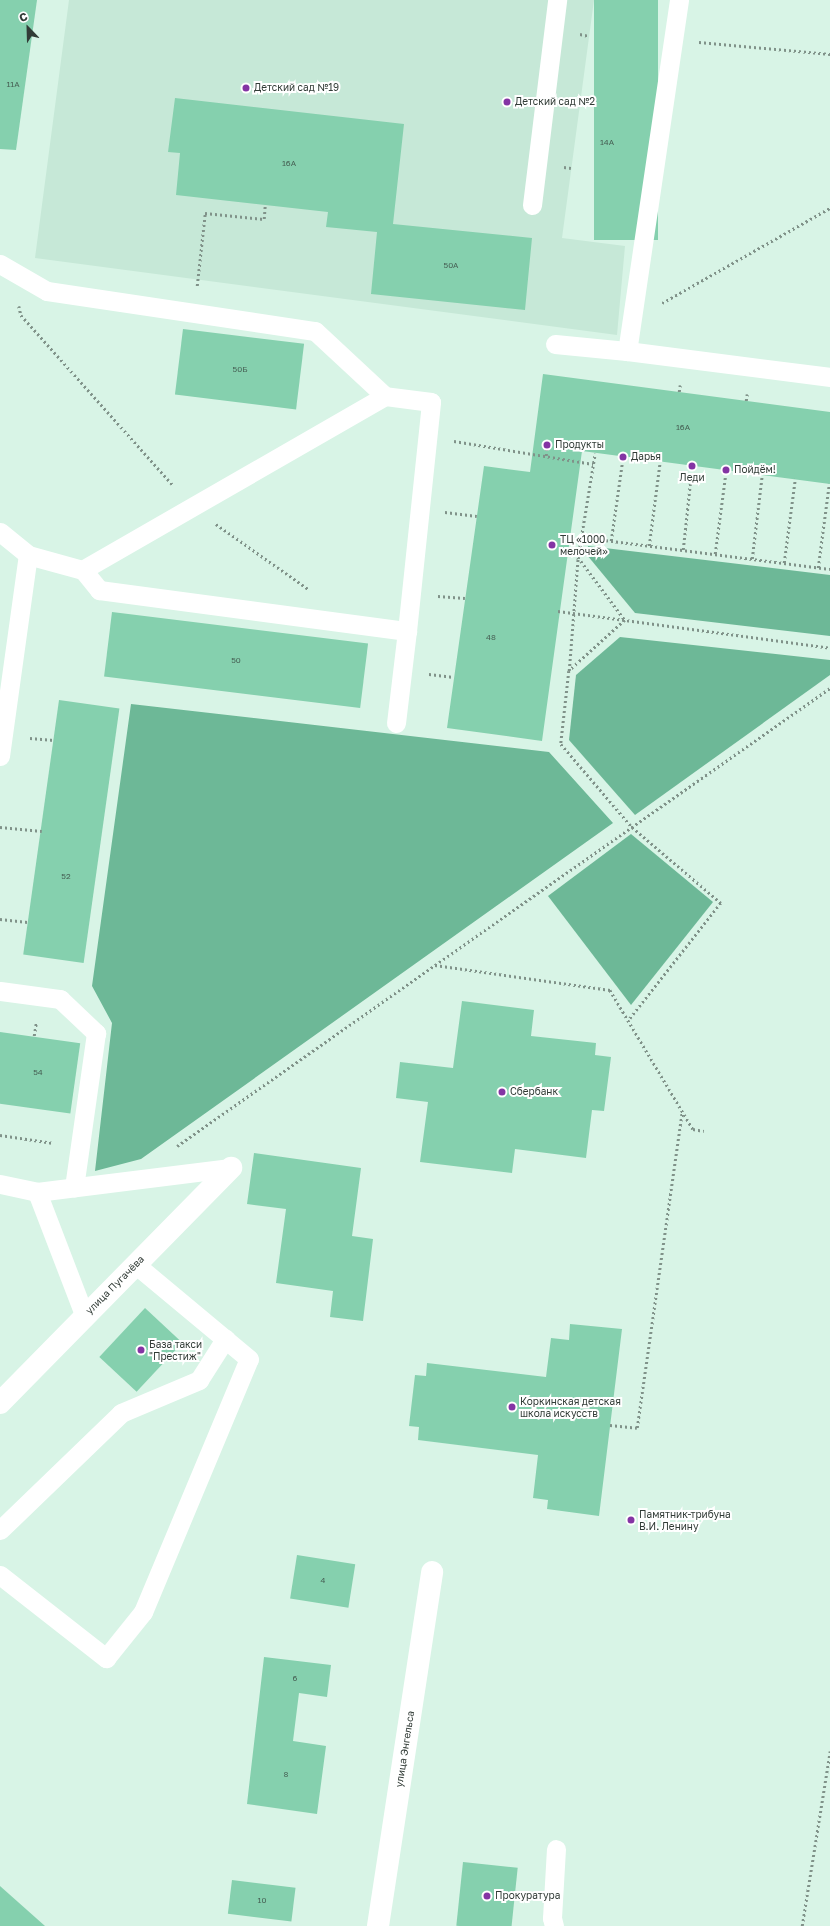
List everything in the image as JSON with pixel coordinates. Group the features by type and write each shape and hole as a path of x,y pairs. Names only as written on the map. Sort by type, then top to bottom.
{"street":[{"name":"улица Пугачёва","path":"0,1403 231,1168"},
{"name":"улица Энгельса","path":"378,1926 432,1572"}],"lane":[{"path":"532,205 557,0"},
{"path":"627,351 679,0"},
{"path":"5,266 47,291 315,331 385,396 431,402 396,723"},
{"path":"555,344 627,351 830,377"},
{"path":"83,570 385,396"},
{"path":"0,532 28,555 83,570 99,590 407,631"},
{"path":"0,756 28,555"},
{"path":"0,992 60,999 96,1032 74,1187"},
{"path":"0,1184 37,1192 231,1168"},
{"path":"37,1192 84,1317"},
{"path":"0,1575 106,1658 143,1612 249,1359 136,1265"},
{"path":"0,1530 121,1413 199,1380 225,1339"},
{"path":"554,1926 552,1918 556,1849"}],"path":[{"path":"673,39 830,54"},
{"path":"195,313 205,213 264,219 265,205"},
{"path":"632,320 830,208"},
{"path":"5,266 21,315 193,507 313,593"},
{"path":"428,437 593,464"},
{"path":"546,456 547,445"},
{"path":"594,452 578,557 570,671 561,744 632,827 721,903 628,1021"},
{"path":"611,541 623,456"},
{"path":"649,546 660,461"},
{"path":"683,550 692,466"},
{"path":"715,554 726,470"},
{"path":"752,559 762,475"},
{"path":"784,563 795,479"},
{"path":"818,568 829,484"},
{"path":"581,537 830,569"},
{"path":"578,557 625,620"},
{"path":"558,611 830,648"},
{"path":"570,671 625,620"},
{"path":"172,1150 830,688"},
{"path":"0,827 42,831"},
{"path":"0,919 30,922"},
{"path":"435,965 610,990 693,1129 704,1131"},
{"path":"610,1425 638,1428 682,1111"},
{"path":"0,1135 80,1147"},
{"path":"802,1926 830,1751"}],"shaded area":[{"name":"Детский сад №19","path":"69,0 594,0 562,238 625,246 617,335 35,258"}],"green space":[{"path":"588,546 830,575 830,636 635,613 587,555"},
{"path":"620,637 830,660 830,675 635,815 569,740 576,675"},
{"path":"131,704 549,752 613,823 141,1159 95,1171 112,1023 92,986"},
{"path":"631,834 713,902 631,1005 548,896"}],"building":[{"path":"0,0 37,0 16,150 0,149"},
{"path":"594,0 658,0 658,240 594,240"},
{"path":"175,98 404,124 393,224 532,238 525,310 371,294 377,232 326,227 328,212 176,195 180,153 168,152"},
{"path":"183,329 304,344 296,409 175,395"},
{"path":"543,374 830,412 830,484 582,451 542,741 447,728 484,466 530,472"},
{"path":"112,612 368,643 360,708 104,677"},
{"path":"59,700 119,708 84,963 23,954"},
{"name":"Сбербанк","path":"462,1001 534,1010 531,1036 596,1043 595,1055 611,1057 604,1111 592,1110 586,1158 515,1149 512,1173 420,1162 428,1102 396,1098 400,1062 453,1068"},
{"path":"0,1032 80,1043 70,1114 0,1104"},
{"path":"254,1153 361,1168 352,1236 373,1239 363,1321 330,1317 333,1291 276,1283 286,1209 247,1204"},
{"name":"База такси \"Престиж\"","path":"145,1308 182,1343 137,1392 99,1357"},
{"name":"Коркинская детская школа искусств","path":"570,1324 622,1329 599,1516 547,1509 548,1500 533,1498 538,1455 418,1440 419,1427 409,1426 415,1375 426,1376 427,1363 546,1377 551,1338 569,1340"},
{"path":"297,1555 355,1564 348,1608 290,1598"},
{"path":"264,1657 331,1665 327,1697 299,1693 293,1741 326,1746 317,1814 247,1804"},
{"name":"Прокуратура","path":"463,1862 518,1868 512,1926 456,1926"},
{"path":"232,1880 296,1888 291,1922 228,1914"},
{"path":"0,1886 45,1926 0,1926"}],"place":[{"name":"Детский сад №19","path":"246,88"},
{"name":"Детский сад №2","path":"507,102"},
{"name":"Продукты","path":"547,445"},
{"name":"Дарья","path":"623,457"},
{"name":"Леди","path":"692,466"},
{"name":"Пойдём!","path":"726,470"},
{"name":"ТЦ «1000 мелочей»","path":"552,545"},
{"name":"Сбербанк","path":"502,1092"},
{"name":"База такси \"Престиж\"","path":"141,1350"},
{"name":"Коркинская детская школа искусств","path":"512,1407"},
{"name":"Памятник-трибуна В.И. Ленину","path":"631,1520"},
{"name":"Прокуратура","path":"487,1896"}]}
